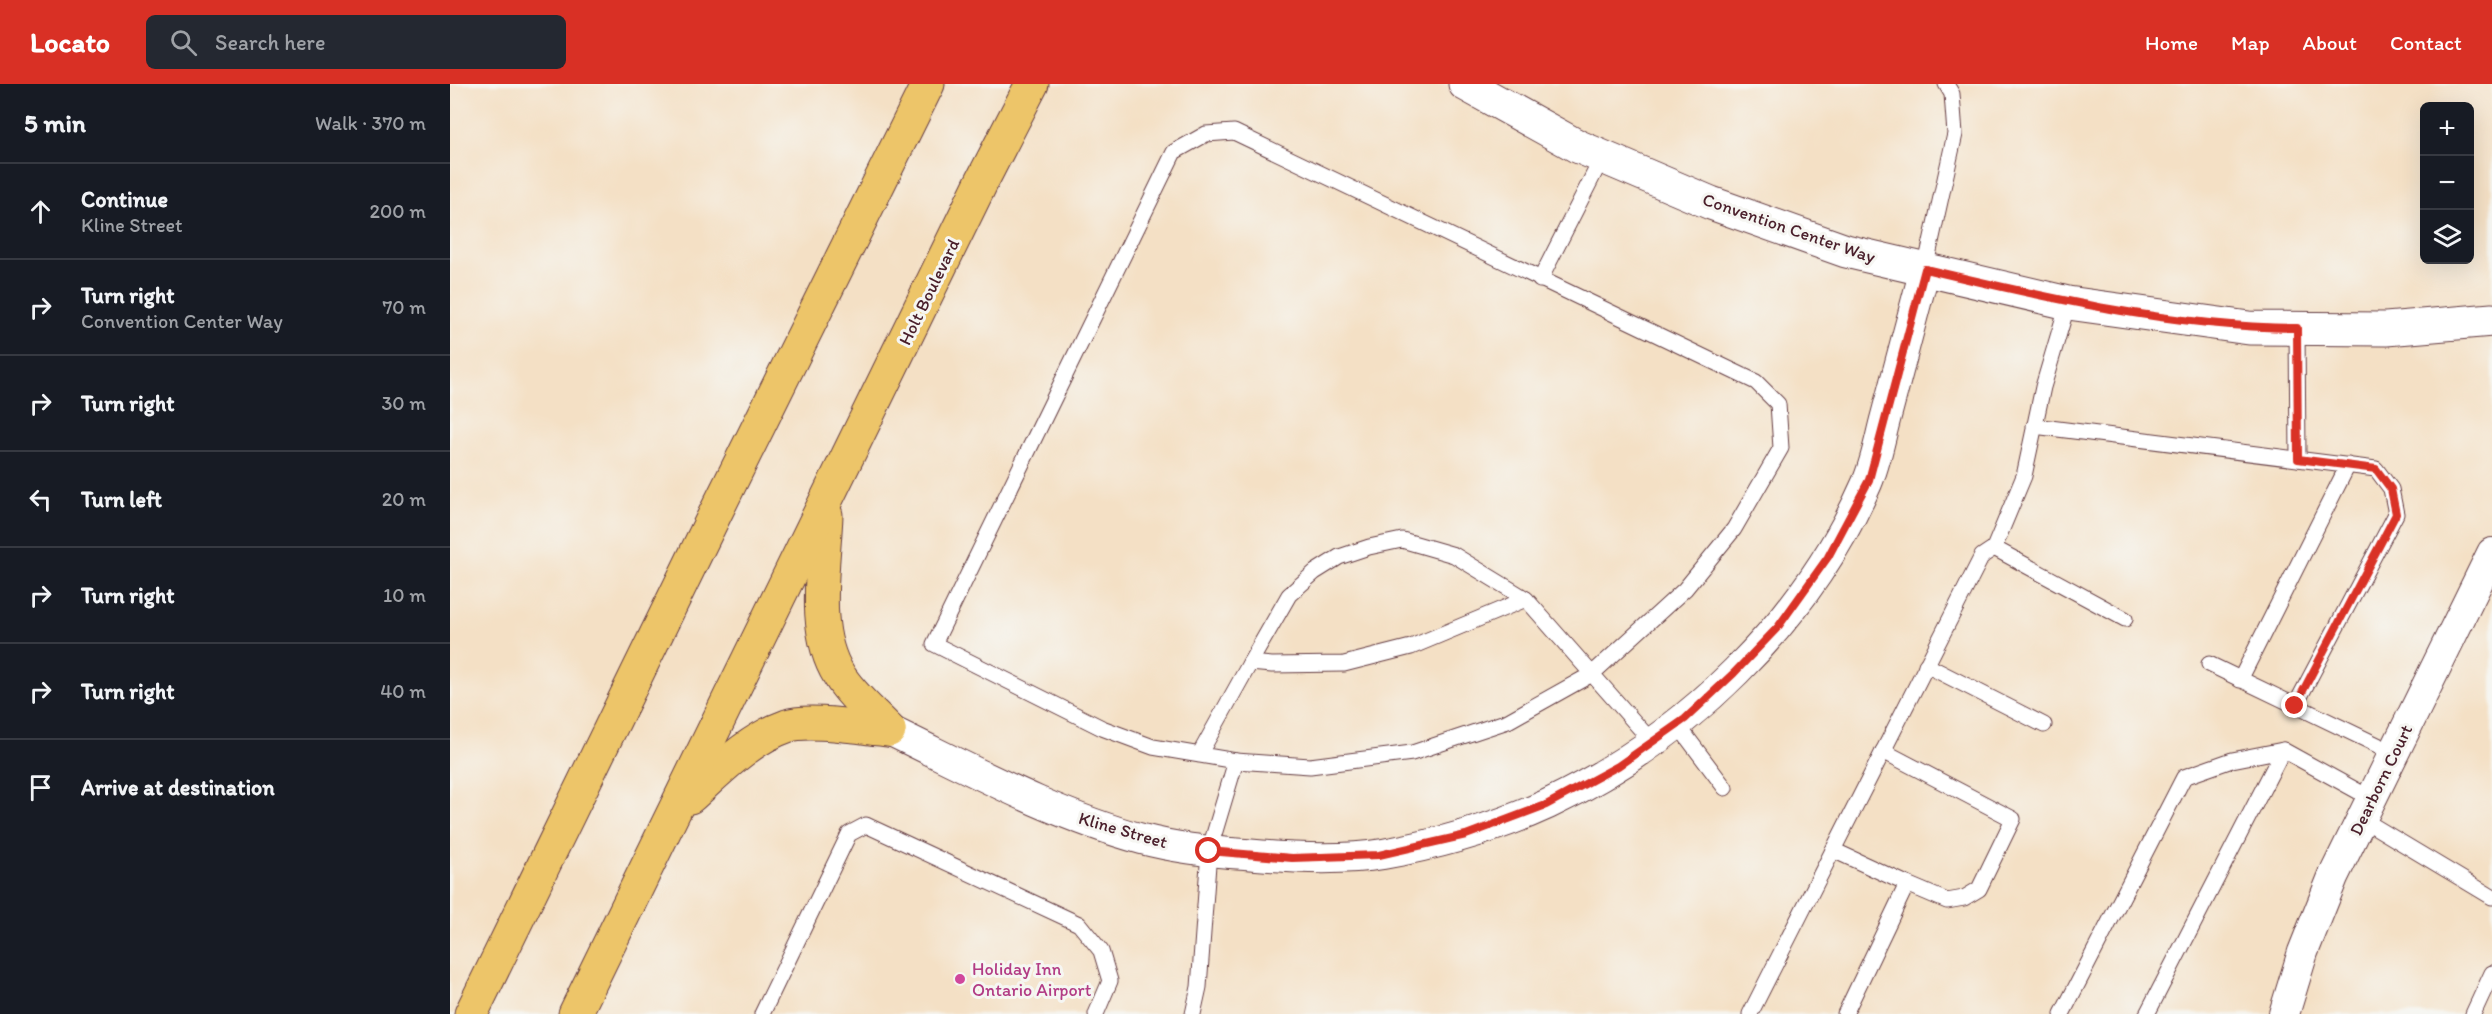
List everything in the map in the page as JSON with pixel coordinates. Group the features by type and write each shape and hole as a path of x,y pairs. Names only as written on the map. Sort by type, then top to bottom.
{"highway":[{"path":"471,1014 928,84"},
{"name":"Holt Boulevard","path":"575,1014 1032,84"},
{"path":"827,501 822,626 827,652 840,677 889,730"},
{"path":"676,810 752,744 788,725 816,724 889,730"}],"street":[{"name":"Convention Center Way","path":"1466,84 1578,146 1711,203 1846,251 2068,303 2249,328 2386,329 2492,320"},
{"name":"Kline Street","path":"889,730 1062,812 1144,839 1209,851 1292,858 1379,855 1466,835 1546,805 1618,766 1677,724 1734,673 1778,627 1828,557 1869,480 1925,269"},
{"name":"Dearborn Court","path":"2284,1014 2303,952 2333,877 2492,553"}],"lane":[{"path":"1925,269 1955,135 1952,94 1946,84"},
{"path":"1234,132 1756,382 1778,404 1781,448 1734,528 1685,589 1592,674 1508,721 1412,753 1311,766 1236,761 1153,747 1102,728 934,644 1174,152 1206,134 1234,132"},
{"path":"1540,280 1603,156"},
{"path":"1750,1014 1982,556 1994,548 2024,476 2043,387 2068,303"},
{"path":"2297,328 2298,459"},
{"path":"2034,426 2376,469 2391,489 2396,514 2295,706"},
{"path":"2240,680 2348,465"},
{"path":"1199,754 1289,595 1315,572 1339,557 1369,547 1402,540 1454,555 1526,599 1652,742"},
{"path":"1994,548 2125,619"},
{"path":"1250,663 1344,664 1411,647 1526,599"},
{"path":"2209,664 2394,753"},
{"path":"1926,665 2044,724"},
{"path":"1677,724 1725,788"},
{"path":"2147,1014 2283,750"},
{"path":"2062,1014 2184,777 2232,759 2283,750 2492,897"},
{"path":"1833,850 1947,901 1964,898 1979,889 2013,819 1883,751"},
{"path":"1193,1014 1199,987 1209,851 1236,761"},
{"path":"762,1014 849,834 866,825 1079,924 1101,951 1110,981 1096,1014"},
{"path":"1845,1014 1907,884"},
{"path":"2473,1014 2492,973"}],"place":[{"name":"Holiday Inn Ontario Airport","path":"960,979"}],"route":[{"path":"1209,851 1292,858 1379,855 1466,835 1546,805 1618,766 1685,719 1778,627 1828,557 1869,480 1925,269 2068,303 2249,328 2297,328 2298,459 2376,469 2391,489 2396,514 2295,706"}]}
